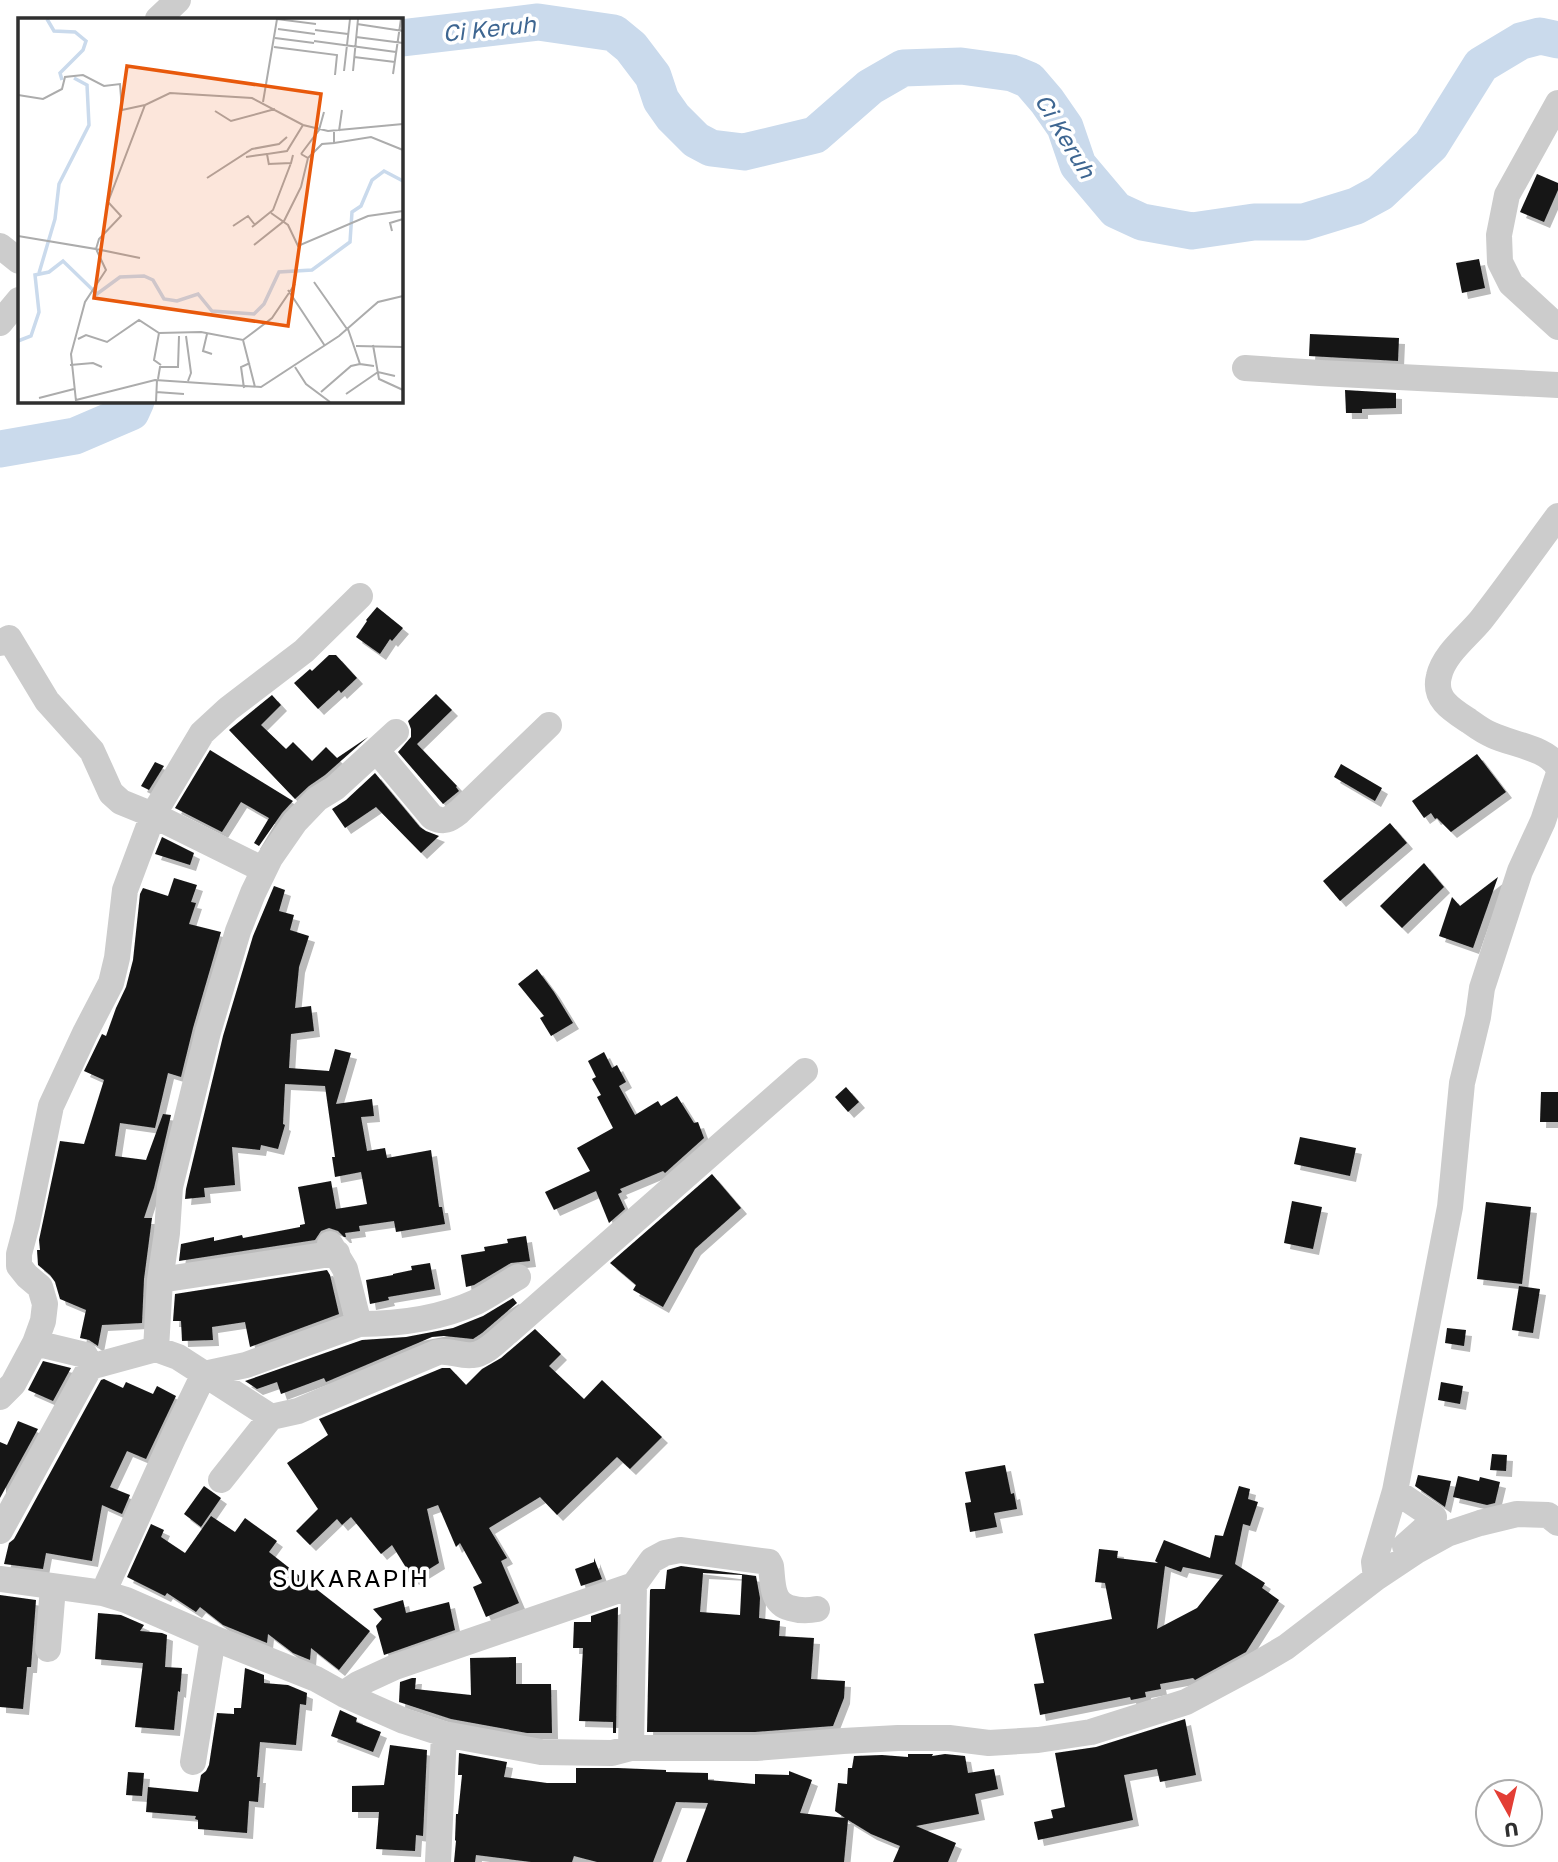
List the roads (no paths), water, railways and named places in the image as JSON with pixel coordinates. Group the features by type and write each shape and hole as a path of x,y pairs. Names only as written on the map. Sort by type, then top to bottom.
{"street":[{"path":"159,18 178,0"},
{"path":"1558,103 1507,195 1499,235 1500,262 1510,284 1558,327"},
{"path":"0,246 18,260"},
{"path":"0,323 18,301"},
{"path":"1245,368 1558,385"},
{"path":"1558,516 1480,622 1448,657 1439,674 1438,691 1452,710 1491,735 1547,756 1558,768"},
{"path":"0,1397 13,1384 34,1343 43,1321 46,1304 40,1287 19,1266 19,1254 51,1106 111,983 117,958 125,890 153,815 202,733 228,709 304,651 360,596"},
{"path":"0,643 9,638 47,701 92,751 111,793 121,802 264,870"},
{"path":"377,751 432,817 439,821 450,819 549,725"},
{"path":"156,1349 170,1187 208,1032 238,931 264,870 295,822 317,799 335,788 396,732"},
{"path":"1376,1578 1374,1562 1395,1491 1450,1207 1462,1083 1482,988 1520,871 1543,821 1558,776"},
{"path":"222,1480 271,1417 299,1411 438,1352 474,1356 482,1352 805,1071"},
{"path":"160,1280 333,1248 345,1269 359,1324"},
{"path":"204,1374 246,1365 359,1324 417,1321 444,1314 477,1301 518,1277"},
{"path":"34,1343 85,1355 90,1367"},
{"path":"0,1531 90,1367 156,1349 177,1357 271,1417"},
{"path":"103,1593 204,1374"},
{"path":"1378,1543 1383,1558 1390,1557 1409,1543 1434,1518 1434,1515 1395,1491"},
{"path":"0,1579 103,1593 126,1600 316,1679 404,1721 444,1734 541,1752 612,1753 631,1748 756,1748 898,1738 949,1738 989,1743 1038,1740 1091,1732 1186,1702 1286,1647 1376,1578 1447,1534 1517,1514 1548,1515 1558,1523"},
{"path":"631,1748 634,1585 652,1560 665,1553 680,1550 769,1562 775,1595 780,1604 801,1611 817,1609"},
{"path":"343,1694 395,1667 634,1585"},
{"path":"48,1649 53,1587"},
{"path":"193,1762 213,1638"},
{"path":"439,1862 444,1734"}],"waterway":[{"name":"Ci Keruh","path":"402,38 538,22 614,33 631,47 653,76 661,100 673,117 696,140 711,148 744,152 815,135 870,87 903,68 961,66 1012,73 1029,80 1047,101 1065,127 1078,165 1116,210 1142,222 1192,231 1254,222 1304,222 1356,206 1380,193 1431,145 1481,65 1521,41 1540,36 1558,40"},
{"name":"Ci Keruh","path":"0,449 75,436 131,412 136,402"}],"district":[{"name":"SUKARAPIH","path":"351,1579"}]}
